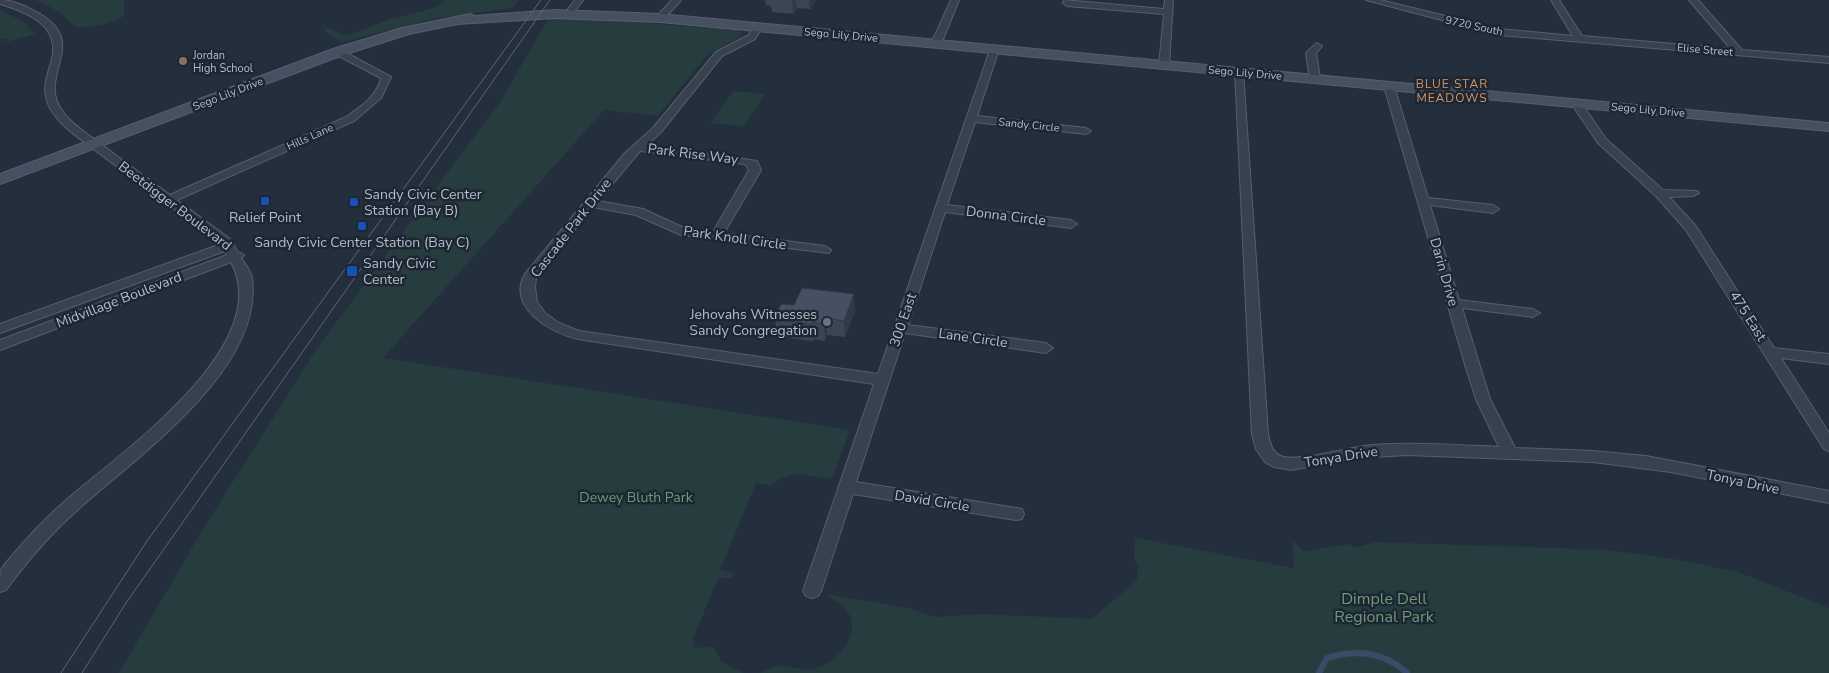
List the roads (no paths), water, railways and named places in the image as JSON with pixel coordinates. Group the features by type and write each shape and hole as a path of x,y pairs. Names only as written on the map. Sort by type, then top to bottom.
{"main road":[{"name":"Sego Lily Drive","path":"0,179 338,52 406,31 459,21 575,5 645,14 660,18"},
{"name":"Sego Lily Drive","path":"459,21 555,14 660,18 1829,127"}],"street":[{"path":"660,18 677,0"},
{"path":"936,44 955,0"},
{"path":"1164,65 1169,0"},
{"name":"9720 South","path":"1370,0 1453,26 1580,40"},
{"path":"1403,9 1413,0"},
{"path":"1555,0 1580,40"},
{"path":"1693,0 1740,53"},
{"name":"Beetdigger Boulevard","path":"0,2 32,13 47,22 55,31 59,39 59,48 50,81 51,98 62,118 93,144 233,250 246,271 248,283 246,306 236,335 217,367 158,433 49,526 27,550 0,585"},
{"path":"1068,2 1168,12"},
{"name":"Cascade Park Drive","path":"758,27 752,37 719,54 657,130 638,147 589,203 530,277 528,293 535,310 559,330 578,335 883,380"},
{"name":"Elise Street","path":"1580,40 1829,60"},
{"path":"1315,79 1311,53 1317,46"},
{"name":"300 East","path":"812,591 994,49"},
{"name":"Hills Lane","path":"168,200 350,119 363,111 386,85 386,77 338,52"},
{"name":"Tonya Drive","path":"1238,72 1260,434 1264,451 1272,459 1294,464 1374,450 1510,453 1622,459 1829,497"},
{"name":"Darin Drive","path":"1389,86 1483,399 1510,453"},
{"name":"475 East","path":"1576,103 1602,141 1677,211 1704,247 1829,445"},
{"name":"Sandy Circle","path":"971,118 1086,131"},
{"name":"Park Rise Way","path":"638,147 747,161 754,164 755,170 716,236"},
{"path":"1660,194 1693,193"},
{"path":"1423,201 1493,209"},
{"name":"Park Knoll Circle","path":"589,203 630,209 647,215 672,228 716,236 825,250"},
{"name":"Donna Circle","path":"941,208 1071,224"},
{"name":"Midvillage Boulevard","path":"0,330 233,250"},
{"name":"Midvillage Boulevard","path":"0,345 233,250"},
{"path":"1453,303 1533,313"},
{"name":"Lane Circle","path":"901,328 1046,348"},
{"path":"1770,352 1829,359"},
{"name":"David Circle","path":"847,487 1016,514"}],"waterway":[{"path":"1319,673 1327,658 1359,653 1369,654 1389,661 1407,673"}],"tram line":[{"path":"61,673 147,541 541,0"},
{"path":"82,673 126,603 550,0"}],"place":[{"name":"Jordan High School","path":"183,61"},
{"name":"Relief Point","path":"265,201"},
{"name":"Sandy Civic Center Station (Bay B)","path":"354,202"},
{"name":"Sandy Civic Center Station (Bay C)","path":"362,226"},
{"name":"Sandy Civic Center","path":"352,271"},
{"name":"Jehovahs Witnesses Sandy Congregation","path":"827,322"}],"district":[{"name":"BLUE STAR MEADOWS","path":"1452,91"}],"park label":[{"name":"Dewey Bluth Park","path":"636,497"},
{"name":"Dimple Dell Regional Park","path":"1384,608"}]}
